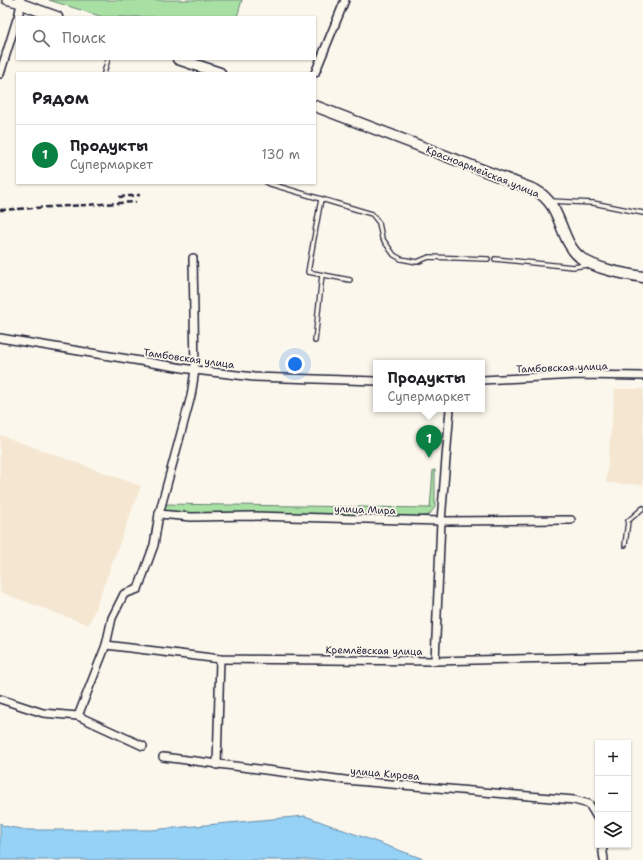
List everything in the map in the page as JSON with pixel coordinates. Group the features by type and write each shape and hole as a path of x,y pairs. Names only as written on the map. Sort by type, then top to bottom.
{"street":[{"path":"6,0 20,2 55,16"},
{"path":"315,72 345,0"},
{"path":"17,16 20,2"},
{"path":"0,74 16,21"},
{"path":"181,60 217,72"},
{"name":"Красноармейская улица","path":"316,106 534,190 549,201 557,214 568,242 581,258 591,264 643,277"},
{"path":"78,716 106,645 112,618 124,594 138,589 154,545 159,514 191,396 196,370 194,258"},
{"name":"Тамбовская улица","path":"0,338 196,370 254,377 373,381"},
{"name":"Тамбовская улица","path":"485,380 578,375 643,376"},
{"path":"435,661 441,521 450,412"},
{"name":"улица Мира","path":"159,514 191,517 253,516 441,521 571,520"},
{"name":"Кремлёвская улица","path":"106,645 220,659 435,661 643,656"},
{"path":"217,765 220,659"},
{"path":"0,699 43,713 78,716 143,746"},
{"name":"улица Кирова","path":"163,757 345,780 574,800 589,804 595,814"},
{"path":"602,848 604,860"}],"lane":[{"path":"104,72 108,60"},
{"path":"281,185 375,216 379,223 382,238 394,256 401,259 417,262 429,257 488,259"},
{"path":"321,199 308,272 350,280"},
{"path":"549,201 593,203 643,213"},
{"path":"495,259 573,267 591,264"},
{"path":"315,342 322,275"},
{"path":"625,545 628,521 643,508"}],"shaded area":[{"path":"615,389 643,389 643,485 606,483"},
{"path":"0,435 141,486 89,625 0,592"}],"green space":[{"path":"49,0 242,0 237,16 100,16"},
{"path":"433,470 435,470 435,507 429,515 420,517 171,514 163,509 164,504 430,508"}],"water":[{"path":"305,816 426,860 0,860 0,823 4,826 27,830 151,830"}],"railway":[{"path":"119,197 140,195"},
{"path":"0,210 136,202"}],"place":[{"name":"Продукты","path":"429,458"}]}
